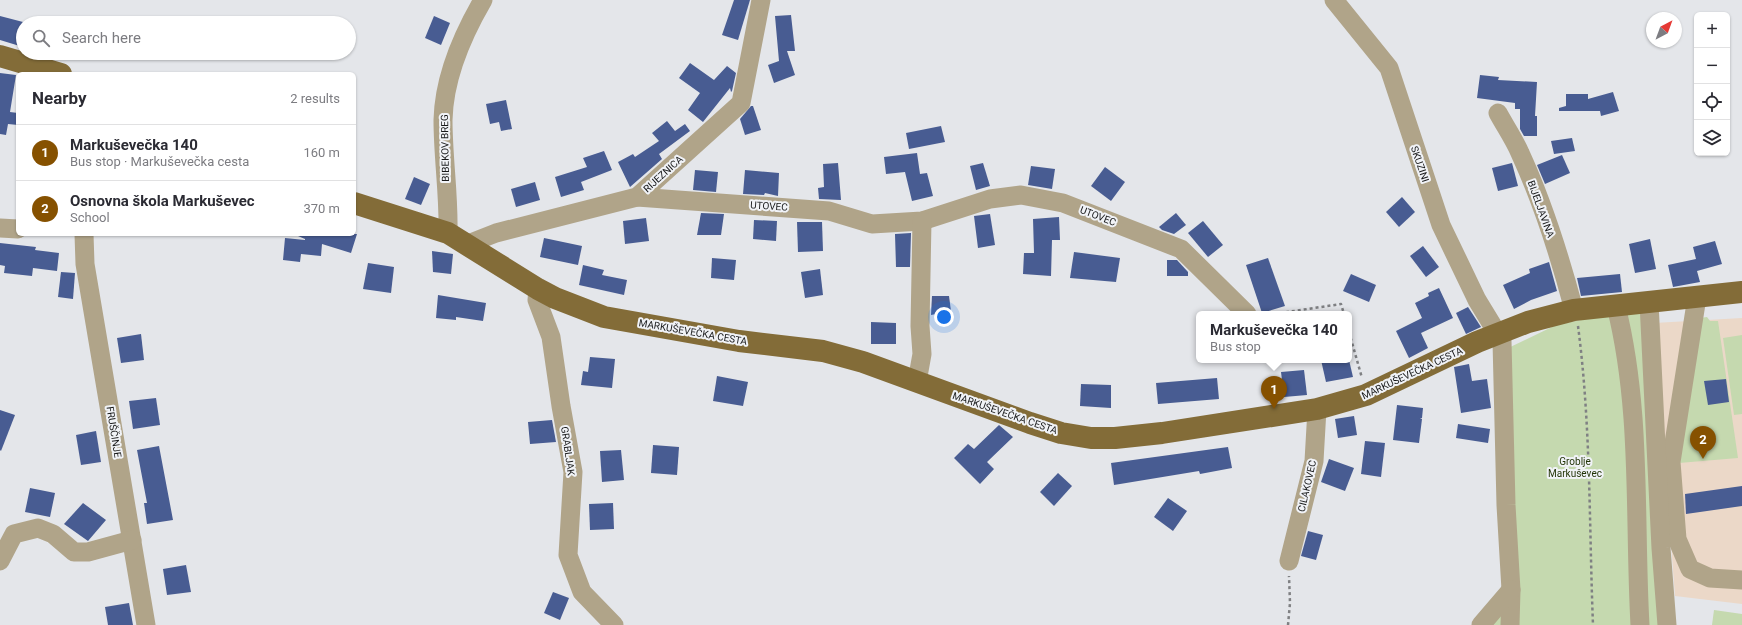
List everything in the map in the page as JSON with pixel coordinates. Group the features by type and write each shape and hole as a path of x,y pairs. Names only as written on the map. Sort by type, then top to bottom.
{"main road":[{"path":"0,56 54,72"},
{"name":"MARKUŠEVEČKA CESTA","path":"356,204 448,233 468,244 538,289 604,317 739,341 823,351 863,362 1030,423 1061,433 1091,438 1115,438 1162,433 1316,409 1366,395 1498,333 1528,322 1576,317 1616,306 1742,292"}],"street":[{"name":"BIBEKOV BREG","path":"448,233 443,119 447,83 462,40 483,0"},
{"name":"RIJEZNICA","path":"468,244 496,233 637,197 741,103 761,0"},
{"name":"SKUZINI","path":"1334,0 1388,68 1441,225 1477,300 1498,333 1504,350 1504,444 1511,590 1510,625"},
{"name":"BIJELJAVINA","path":"1498,113 1520,153 1539,202 1566,280 1576,317"},
{"name":"UTOVEC","path":"637,197 829,211 872,224 922,221 990,199 1021,195 1063,203 1182,249 1244,311"},
{"path":"917,382 922,354 920,326 922,221"},
{"path":"0,228 16,229"},
{"name":"FRUŠČINJE","path":"80,236 146,625"},
{"name":"GRABLJAK","path":"538,289 537,300 551,337 561,406 573,472 568,555 582,592 614,625"},
{"path":"1697,297 1671,462 1677,539 1690,569 1710,578 1742,580"},
{"path":"1649,302 1661,548 1667,625"},
{"path":"1616,306 1626,359 1634,417 1640,625"},
{"name":"CILAKOVEC","path":"1289,561 1314,461 1316,409"},
{"path":"0,561 14,534 38,528 53,534 74,552 88,552 132,540"},
{"path":"1481,625 1511,590"}],"path":[{"path":"1294,311 1341,304 1343,311"},
{"path":"1576,317 1584,372 1590,506 1593,625"},
{"path":"1352,343 1366,395"},
{"path":"1288,625 1290,603 1289,561"}],"shaded area":[{"path":"1742,318 1742,604 1675,596 1654,323"}],"green space":[{"name":"Groblje Markuševec","path":"1643,313 1662,625 1473,625 1505,586 1504,350 1556,325 1586,319"},
{"path":"1707,317 1710,321 1718,321 1738,458 1679,463 1700,318"},
{"path":"1742,335 1742,414 1734,415 1723,338"},
{"path":"1714,610 1742,614 1742,625 1712,625"}],"building":[{"path":"734,0 750,0 738,40 722,35"},
{"path":"791,15 795,51 787,51 795,75 774,83 768,65 779,61 775,16"},
{"path":"0,16 16,20 16,45 0,40"},
{"path":"434,16 450,23 441,45 425,38"},
{"path":"690,63 714,80 727,66 736,73 732,91 731,92 730,88 703,122 688,110 700,93 679,78"},
{"path":"0,73 16,75 10,112 16,113 16,125 8,124 6,135 0,134"},
{"path":"1480,75 1499,77 1498,80 1537,82 1535,116 1537,116 1537,136 1524,136 1520,129 1520,109 1515,109 1515,103 1477,98"},
{"path":"1613,92 1619,111 1601,116 1600,111 1559,111 1559,108 1566,106 1566,94 1588,94 1588,99"},
{"path":"506,100 512,129 501,131 499,122 490,124 486,104"},
{"path":"751,106 753,106 761,130 745,135 740,119"},
{"path":"667,121 675,131 685,124 690,131 659,154 662,159 630,187 618,162 633,154 635,157 659,141 652,133"},
{"path":"941,126 945,142 909,149 906,133"},
{"path":"1572,138 1575,151 1554,154 1551,141"},
{"path":"604,151 612,170 581,182 584,190 561,197 555,177 587,167 583,158"},
{"path":"917,153 920,174 927,173 933,196 912,201 905,172 886,174 884,157"},
{"path":"1562,155 1570,173 1545,184 1537,165"},
{"path":"838,163 841,200 819,199 818,188 824,187 823,164"},
{"path":"983,163 990,186 976,190 970,166"},
{"path":"1512,163 1518,186 1498,191 1492,168"},
{"path":"1031,166 1055,169 1052,189 1028,185"},
{"path":"1105,167 1125,182 1111,201 1091,186"},
{"path":"695,170 718,172 716,192 693,190"},
{"path":"745,170 779,173 778,196 765,193 764,195 743,194"},
{"path":"414,177 430,184 421,205 405,199"},
{"path":"535,182 540,200 516,207 511,189"},
{"path":"1402,197 1415,212 1399,227 1386,212"},
{"path":"701,213 724,214 721,235 697,235"},
{"path":"1176,213 1186,225 1174,234 1162,230 1159,227"},
{"path":"990,214 995,245 978,248 974,216"},
{"path":"1059,217 1060,240 1052,240 1051,276 1023,274 1024,253 1034,253 1033,219"},
{"path":"646,218 649,241 625,244 623,221"},
{"path":"754,220 777,221 776,241 753,239"},
{"path":"1203,221 1223,245 1208,257 1188,233"},
{"path":"797,222 822,222 823,251 798,252"},
{"path":"911,233 910,267 896,267 895,234"},
{"path":"357,234 351,253 322,244 321,256 301,254 300,262 283,260 285,238 305,239 298,236 356,236"},
{"path":"544,238 582,246 578,265 540,257"},
{"path":"1650,239 1656,269 1635,273 1629,244"},
{"path":"1715,241 1722,264 1697,271 1700,282 1673,287 1668,265 1696,259 1693,247"},
{"path":"0,243 36,247 35,250 59,253 57,271 33,268 32,276 4,273 5,266 0,265"},
{"path":"1423,246 1439,267 1426,277 1410,256"},
{"path":"432,251 453,254 451,274 433,272"},
{"path":"1074,252 1120,258 1116,282 1070,278"},
{"path":"712,258 736,260 734,280 711,278"},
{"path":"1268,258 1285,306 1269,311 1261,311 1246,265"},
{"path":"1167,260 1177,260 1188,272 1188,276 1167,276"},
{"path":"1549,262 1557,291 1531,300 1514,309 1503,285 1530,273 1529,269"},
{"path":"368,263 394,267 391,293 363,289"},
{"path":"583,265 604,270 602,275 627,280 624,295 579,285"},
{"path":"820,269 823,295 805,298 801,272"},
{"path":"61,272 75,273 73,299 58,297"},
{"path":"1351,274 1376,285 1369,302 1343,291"},
{"path":"1620,274 1622,292 1581,296 1577,278"},
{"path":"1439,288 1453,318 1421,333 1428,348 1409,358 1396,331 1422,318 1415,303 1429,296 1428,293"},
{"path":"438,295 486,303 483,321 456,317 456,320 436,318"},
{"path":"932,296 949,296 951,311 931,315"},
{"path":"1468,307 1481,327 1466,334 1456,313"},
{"path":"871,322 896,323 896,344 871,344"},
{"path":"141,334 144,360 121,363 117,338"},
{"path":"590,357 615,359 612,388 581,385 583,371 588,372"},
{"path":"1322,363 1350,363 1353,377 1326,382"},
{"path":"1469,364 1472,381 1487,379 1491,408 1461,413 1454,367"},
{"path":"1304,370 1307,395 1284,397 1281,372"},
{"path":"717,376 748,382 743,406 713,401"},
{"path":"1217,378 1219,399 1158,404 1156,383"},
{"path":"1726,379 1729,402 1708,405 1704,381"},
{"path":"1081,384 1111,385 1111,408 1080,406"},
{"path":"156,398 160,425 133,429 129,401"},
{"path":"1397,405 1423,408 1422,418 1420,419 1422,419 1419,443 1393,440"},
{"path":"0,410 15,415 1,451 0,450"},
{"path":"1354,416 1357,435 1338,438 1335,419"},
{"path":"552,420 556,442 530,444 528,422"},
{"path":"1458,424 1490,429 1488,443 1456,438"},
{"path":"999,425 1013,437 987,462 994,469 980,484 954,458 968,444 974,449"},
{"path":"96,431 101,462 81,465 76,435"},
{"path":"1365,441 1385,443 1381,477 1361,474"},
{"path":"653,445 679,447 677,475 651,473"},
{"path":"159,446 173,520 147,524 144,503 147,503 137,450"},
{"path":"1228,447 1232,468 1200,474 1199,471 1114,485 1111,463"},
{"path":"621,450 624,480 602,482 600,451"},
{"path":"1329,459 1354,468 1345,491 1321,482"},
{"path":"1058,473 1072,486 1054,506 1040,492"},
{"path":"1742,486 1742,506 1686,514 1685,494"},
{"path":"30,488 55,493 50,517 25,512"},
{"path":"1168,498 1187,511 1173,531 1154,517"},
{"path":"83,503 106,520 88,541 64,524"},
{"path":"613,503 614,529 590,530 589,504"},
{"path":"1308,531 1323,535 1316,560 1301,556"},
{"path":"186,565 191,592 167,595 163,569"},
{"path":"553,592 569,598 560,620 544,613"},
{"path":"129,603 133,625 108,625 105,607"}],"place":[{"name":"Markuševečka 140","path":"1274,409"},
{"name":"Osnovna škola Markuševec","path":"1703,459"}]}
